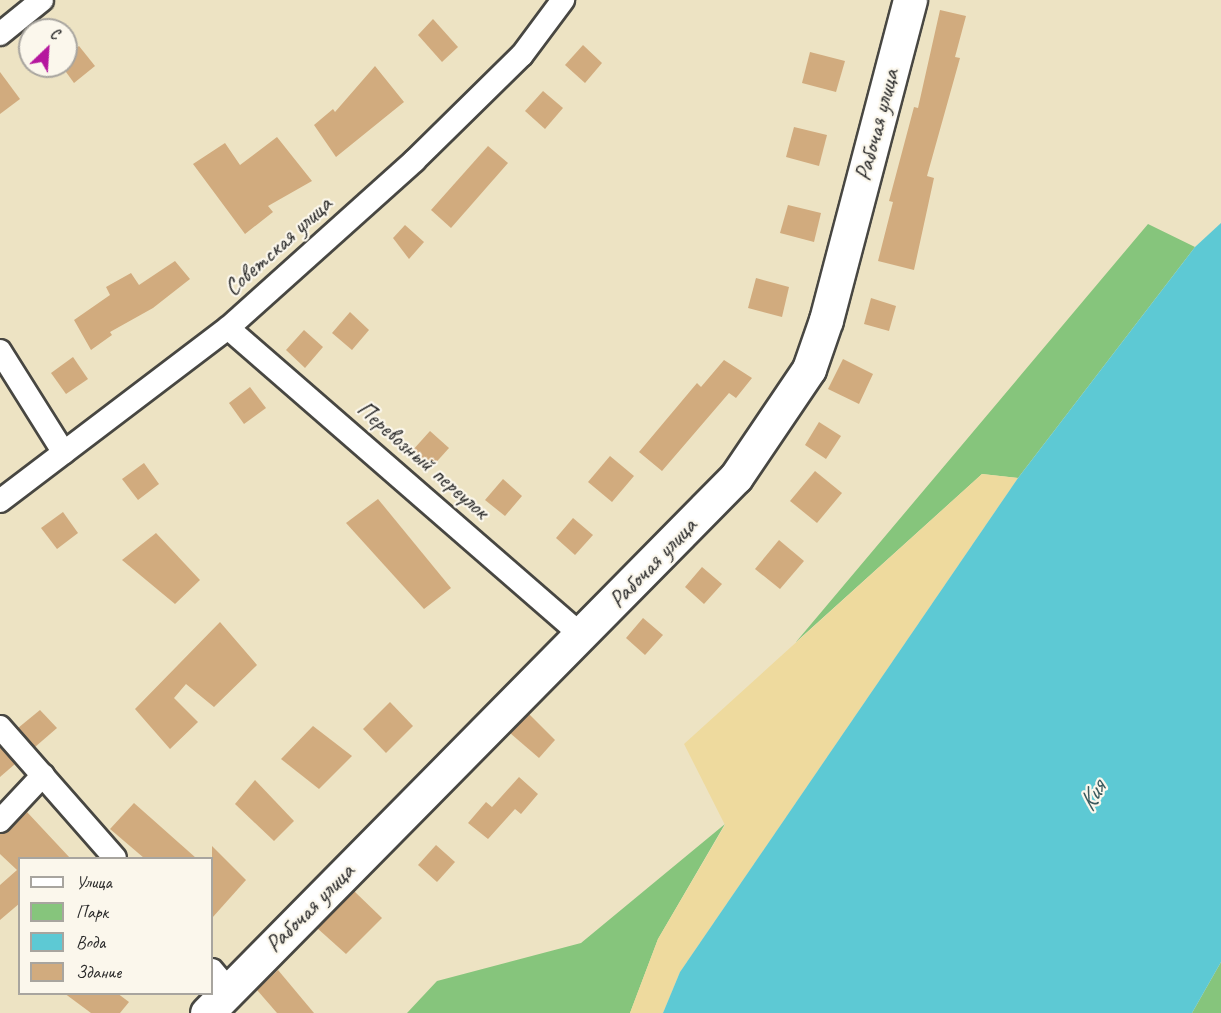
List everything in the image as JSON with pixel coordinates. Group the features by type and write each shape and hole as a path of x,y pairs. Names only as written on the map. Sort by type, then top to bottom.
{"main road":[{"name":"Рабочая улица","path":"216,991 582,636 736,477 809,369 826,321 910,0"}],"street":[{"path":"0,34 42,0"},
{"name":"Советская улица","path":"0,501 228,328 414,161 522,55 563,0"},
{"name":"Перевозный переулок","path":"228,328 582,636"},
{"path":"0,351 64,453"},
{"path":"0,727 114,857"},
{"path":"0,820 43,775"}],"green space":[{"path":"1148,224 1195,247 1018,478 982,474 796,642"},
{"path":"725,824 658,939 630,1013 407,1013 437,981 581,943"},
{"path":"1221,962 1221,1013 1192,1013"}],"sand":[{"path":"982,474 1018,478 680,972 663,1013 630,1013 658,939 725,825 684,744"}],"water":[{"name":"Кия","path":"1221,223 1221,962 1192,1013 663,1013 680,972 1018,478 1195,247"}],"building":[{"path":"940,10 966,16 955,57 960,58 927,176 934,178 914,270 878,261 893,202 889,201 914,107 918,108"},
{"path":"433,19 458,47 442,62 418,35"},
{"path":"583,45 602,63 585,83 565,65"},
{"path":"78,47 95,66 74,83 70,78 78,78"},
{"path":"810,52 845,61 836,92 802,83"},
{"path":"375,66 404,102 336,157 314,125 333,109 335,112"},
{"path":"0,72 20,99 0,114"},
{"path":"543,91 563,108 545,129 525,111"},
{"path":"794,127 827,135 819,166 786,157"},
{"path":"277,137 312,181 268,206 273,212 245,234 193,164 225,143 240,165"},
{"path":"488,146 508,163 451,228 431,210"},
{"path":"788,205 821,213 814,242 780,233"},
{"path":"405,225 424,242 409,259 393,238"},
{"path":"175,261 190,279 153,308 110,332 112,335 91,350 74,320 110,295 106,287 131,273 139,285"},
{"path":"756,278 789,287 782,317 748,308"},
{"path":"871,298 896,306 889,331 864,324"},
{"path":"350,312 369,330 352,350 332,333"},
{"path":"304,330 323,347 305,368 286,350"},
{"path":"73,357 88,379 66,394 51,373"},
{"path":"843,359 873,374 859,404 828,389"},
{"path":"724,360 752,378 736,398 729,393 662,471 639,452 697,383 701,387"},
{"path":"250,387 266,408 244,424 229,403"},
{"path":"819,422 841,436 826,459 805,445"},
{"path":"430,431 449,448 431,468 412,451"},
{"path":"610,456 634,476 612,502 588,482"},
{"path":"144,463 159,484 138,500 122,479"},
{"path":"815,471 842,493 817,523 790,501"},
{"path":"503,479 522,496 505,516 485,500"},
{"path":"378,499 451,588 424,609 346,523"},
{"path":"63,512 78,533 57,549 41,528"},
{"path":"573,518 593,535 575,555 556,538"},
{"path":"156,533 200,580 175,604 122,560"},
{"path":"779,540 804,561 780,589 755,569"},
{"path":"702,567 722,584 704,604 685,587"},
{"path":"643,618 663,635 645,655 626,638"},
{"path":"220,622 257,665 214,707 186,684 174,698 198,722 170,749 135,709"},
{"path":"390,702 413,726 386,753 363,729"},
{"path":"40,710 57,728 35,747 18,728"},
{"path":"529,714 555,740 539,758 510,733"},
{"path":"313,726 352,756 319,789 281,759"},
{"path":"0,747 15,764 0,777"},
{"path":"519,777 538,794 521,814 515,809 488,839 468,823 486,802 492,807"},
{"path":"255,780 294,821 274,841 235,804"},
{"path":"134,803 195,857 143,857 110,829"},
{"path":"27,812 69,857 18,857 18,905 0,920 0,885 17,870 0,854 0,834 9,831"},
{"path":"436,845 455,862 437,882 418,865"},
{"path":"212,846 246,880 213,917 213,857"},
{"path":"354,891 382,918 346,954 317,928"},
{"path":"278,970 314,1013 277,1013 257,990"},
{"path":"67,995 120,995 129,1002 120,1013 91,1013"}]}
